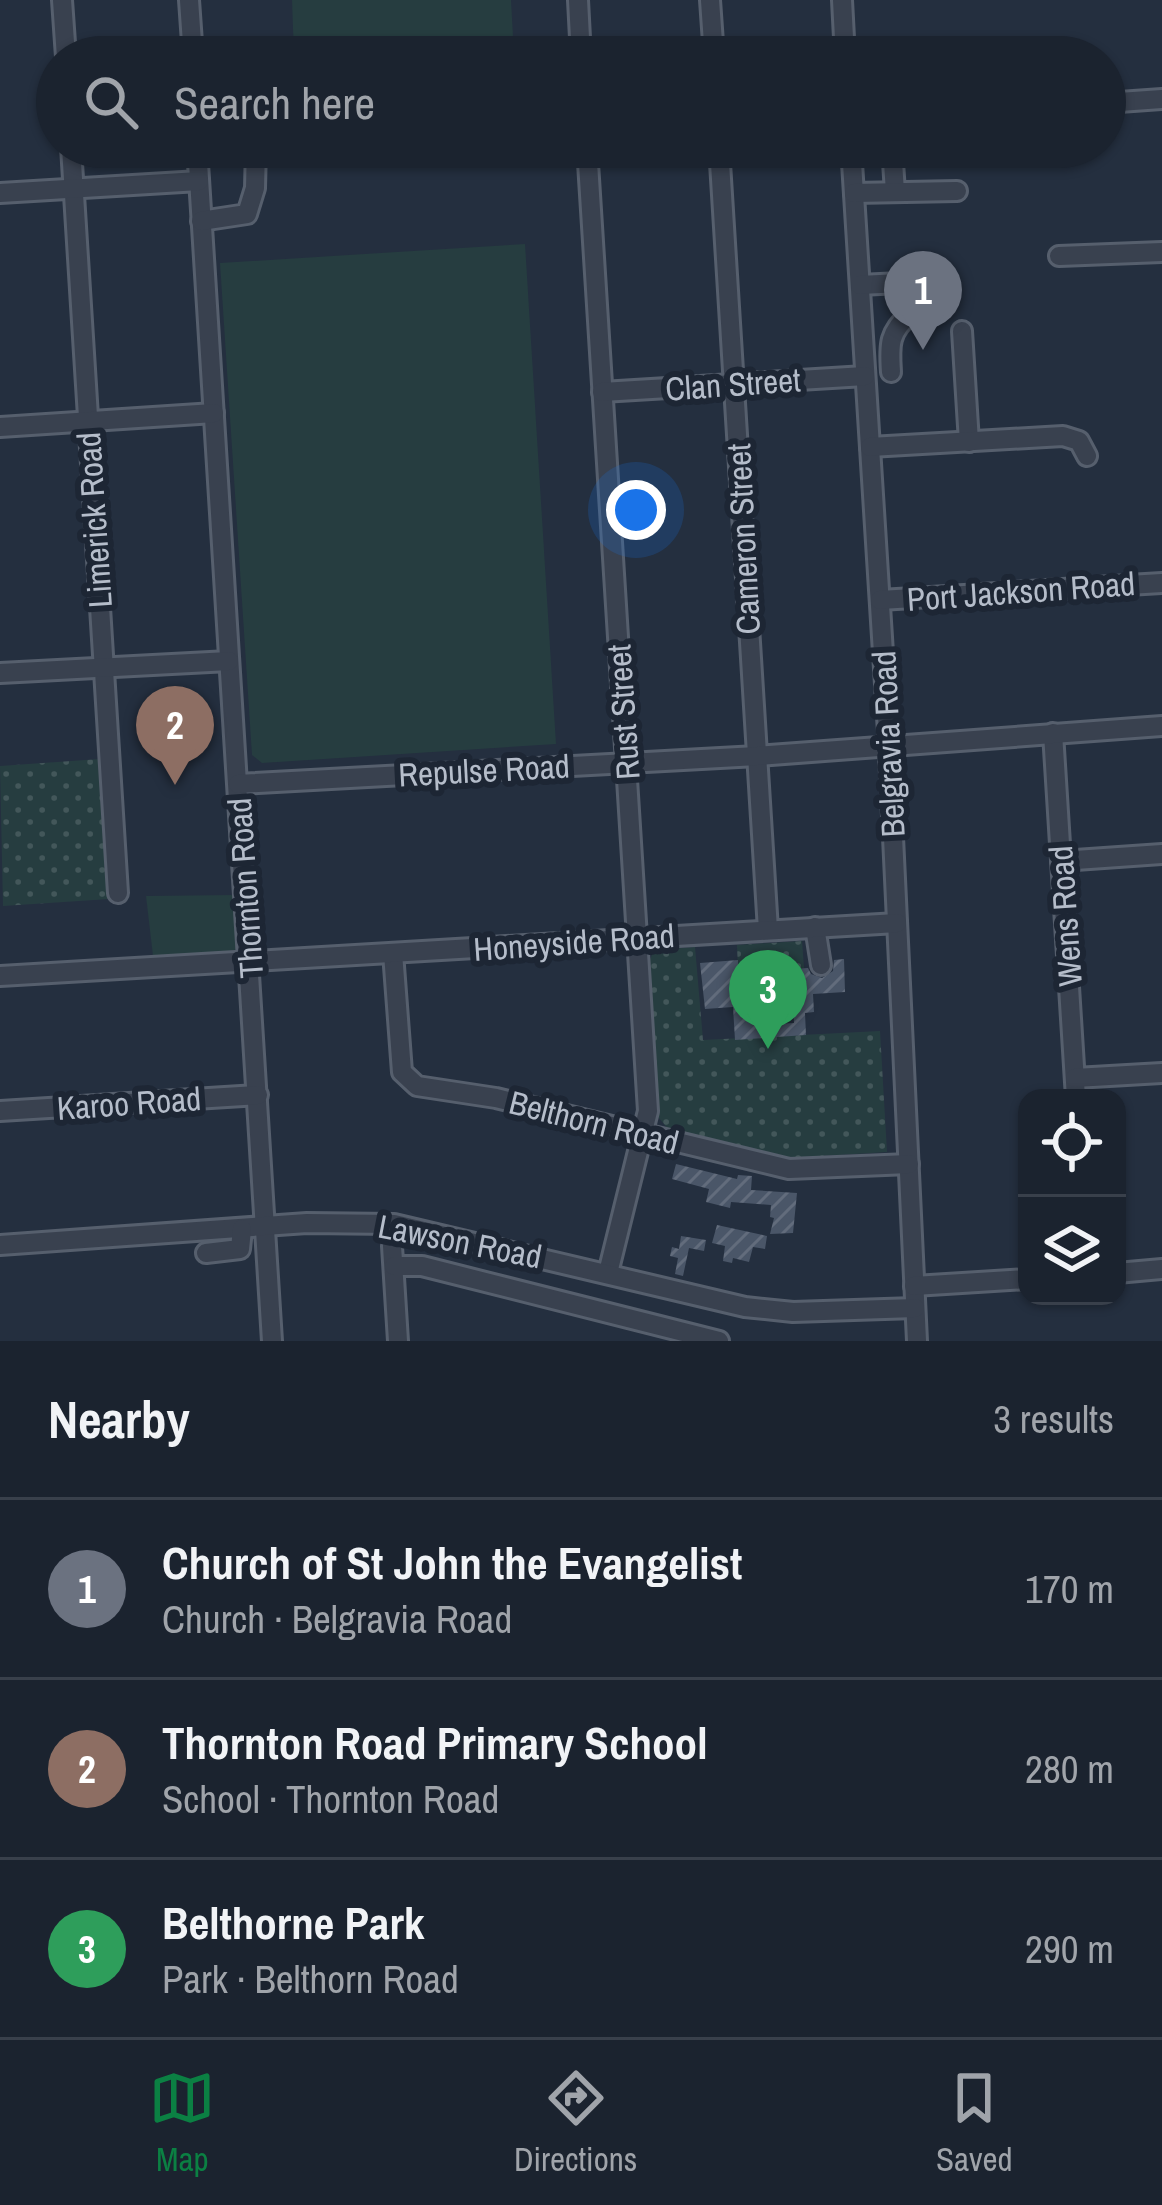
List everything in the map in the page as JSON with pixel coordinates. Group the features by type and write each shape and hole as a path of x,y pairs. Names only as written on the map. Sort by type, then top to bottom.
{"street":[{"path":"62,0 64,36"},
{"path":"189,0 192,36"},
{"path":"578,0 580,36"},
{"path":"710,0 713,36"},
{"path":"842,0 844,36"},
{"path":"1126,102 1162,99"},
{"name":"Limerick Road","path":"73,168 118,893"},
{"name":"Thornton Road","path":"198,168 272,1341"},
{"path":"201,220 247,214 255,168"},
{"name":"Rust Street","path":"588,168 648,1111 608,1274"},
{"name":"Cameron Street","path":"720,168 767,930"},
{"name":"Belgravia Road","path":"852,168 888,745 917,1341"},
{"path":"894,168 896,192"},
{"path":"0,193 199,182"},
{"path":"854,193 956,191"},
{"path":"1059,256 1162,252"},
{"path":"860,285 889,284 896,326 889,344 891,372"},
{"path":"962,331 970,442"},
{"name":"Clan Street","path":"602,392 865,376"},
{"path":"0,427 214,413"},
{"path":"870,447 1064,436 1079,441 1087,456"},
{"name":"Port Jackson Road","path":"880,600 1162,583"},
{"path":"0,674 229,661"},
{"name":"Repulse Road","path":"238,784 757,756 1162,726"},
{"name":"Wens Road","path":"1053,734 1076,1088"},
{"path":"1061,861 1162,854"},
{"name":"Honeyside Road","path":"0,976 897,923"},
{"path":"815,927 821,965"},
{"name":"Belthorn Road","path":"393,953 400,1060 408,1081 417,1087 496,1098 789,1168 909,1164"},
{"path":"1076,1088 1162,1072"},
{"name":"Karoo Road","path":"0,1111 258,1095"},
{"name":"Lawson Road","path":"0,1245 307,1223 394,1224 766,1310 915,1308"},
{"path":"206,1252 240,1249 242,1229"},
{"path":"398,1341 393,1256 719,1341"},
{"path":"1126,1272 1162,1270"},
{"path":"914,1286 1018,1280"}],"green space":[{"path":"292,0 511,0 513,36 293,36"},
{"path":"525,244 556,744 262,763 252,755 220,263"},
{"path":"100,759 109,899 3,906 0,766"},
{"path":"235,895 238,948 228,953 153,956 146,896"},
{"path":"802,941 804,968 738,972 737,945"},
{"path":"695,947 703,1040 880,1031 887,1152 789,1158 668,1129 659,1118 649,962 654,950"}],"building":[{"path":"844,959 845,992 813,994 814,1012 805,1013 806,1035 735,1040 733,1007 705,1009 700,963 738,960 738,972 808,968 822,978 833,971 834,960","holes":["792,985 794,1023 755,1025 752,988"]},
{"path":"676,1164 737,1179 738,1175 752,1176 751,1190 797,1193 793,1233 770,1234 771,1205 731,1202 730,1208 706,1202 709,1189 672,1179"},
{"path":"717,1225 767,1236 765,1249 753,1247 749,1262 723,1261 725,1246 712,1243"},
{"path":"681,1236 706,1240 704,1251 689,1248 683,1276 675,1274 678,1258 670,1256 672,1247 679,1249"}],"place":[{"name":"Church of St John the Evangelist","path":"923,350"},
{"name":"Thornton Road Primary School","path":"175,785"},
{"name":"Belthorne Park","path":"768,1049"}]}
